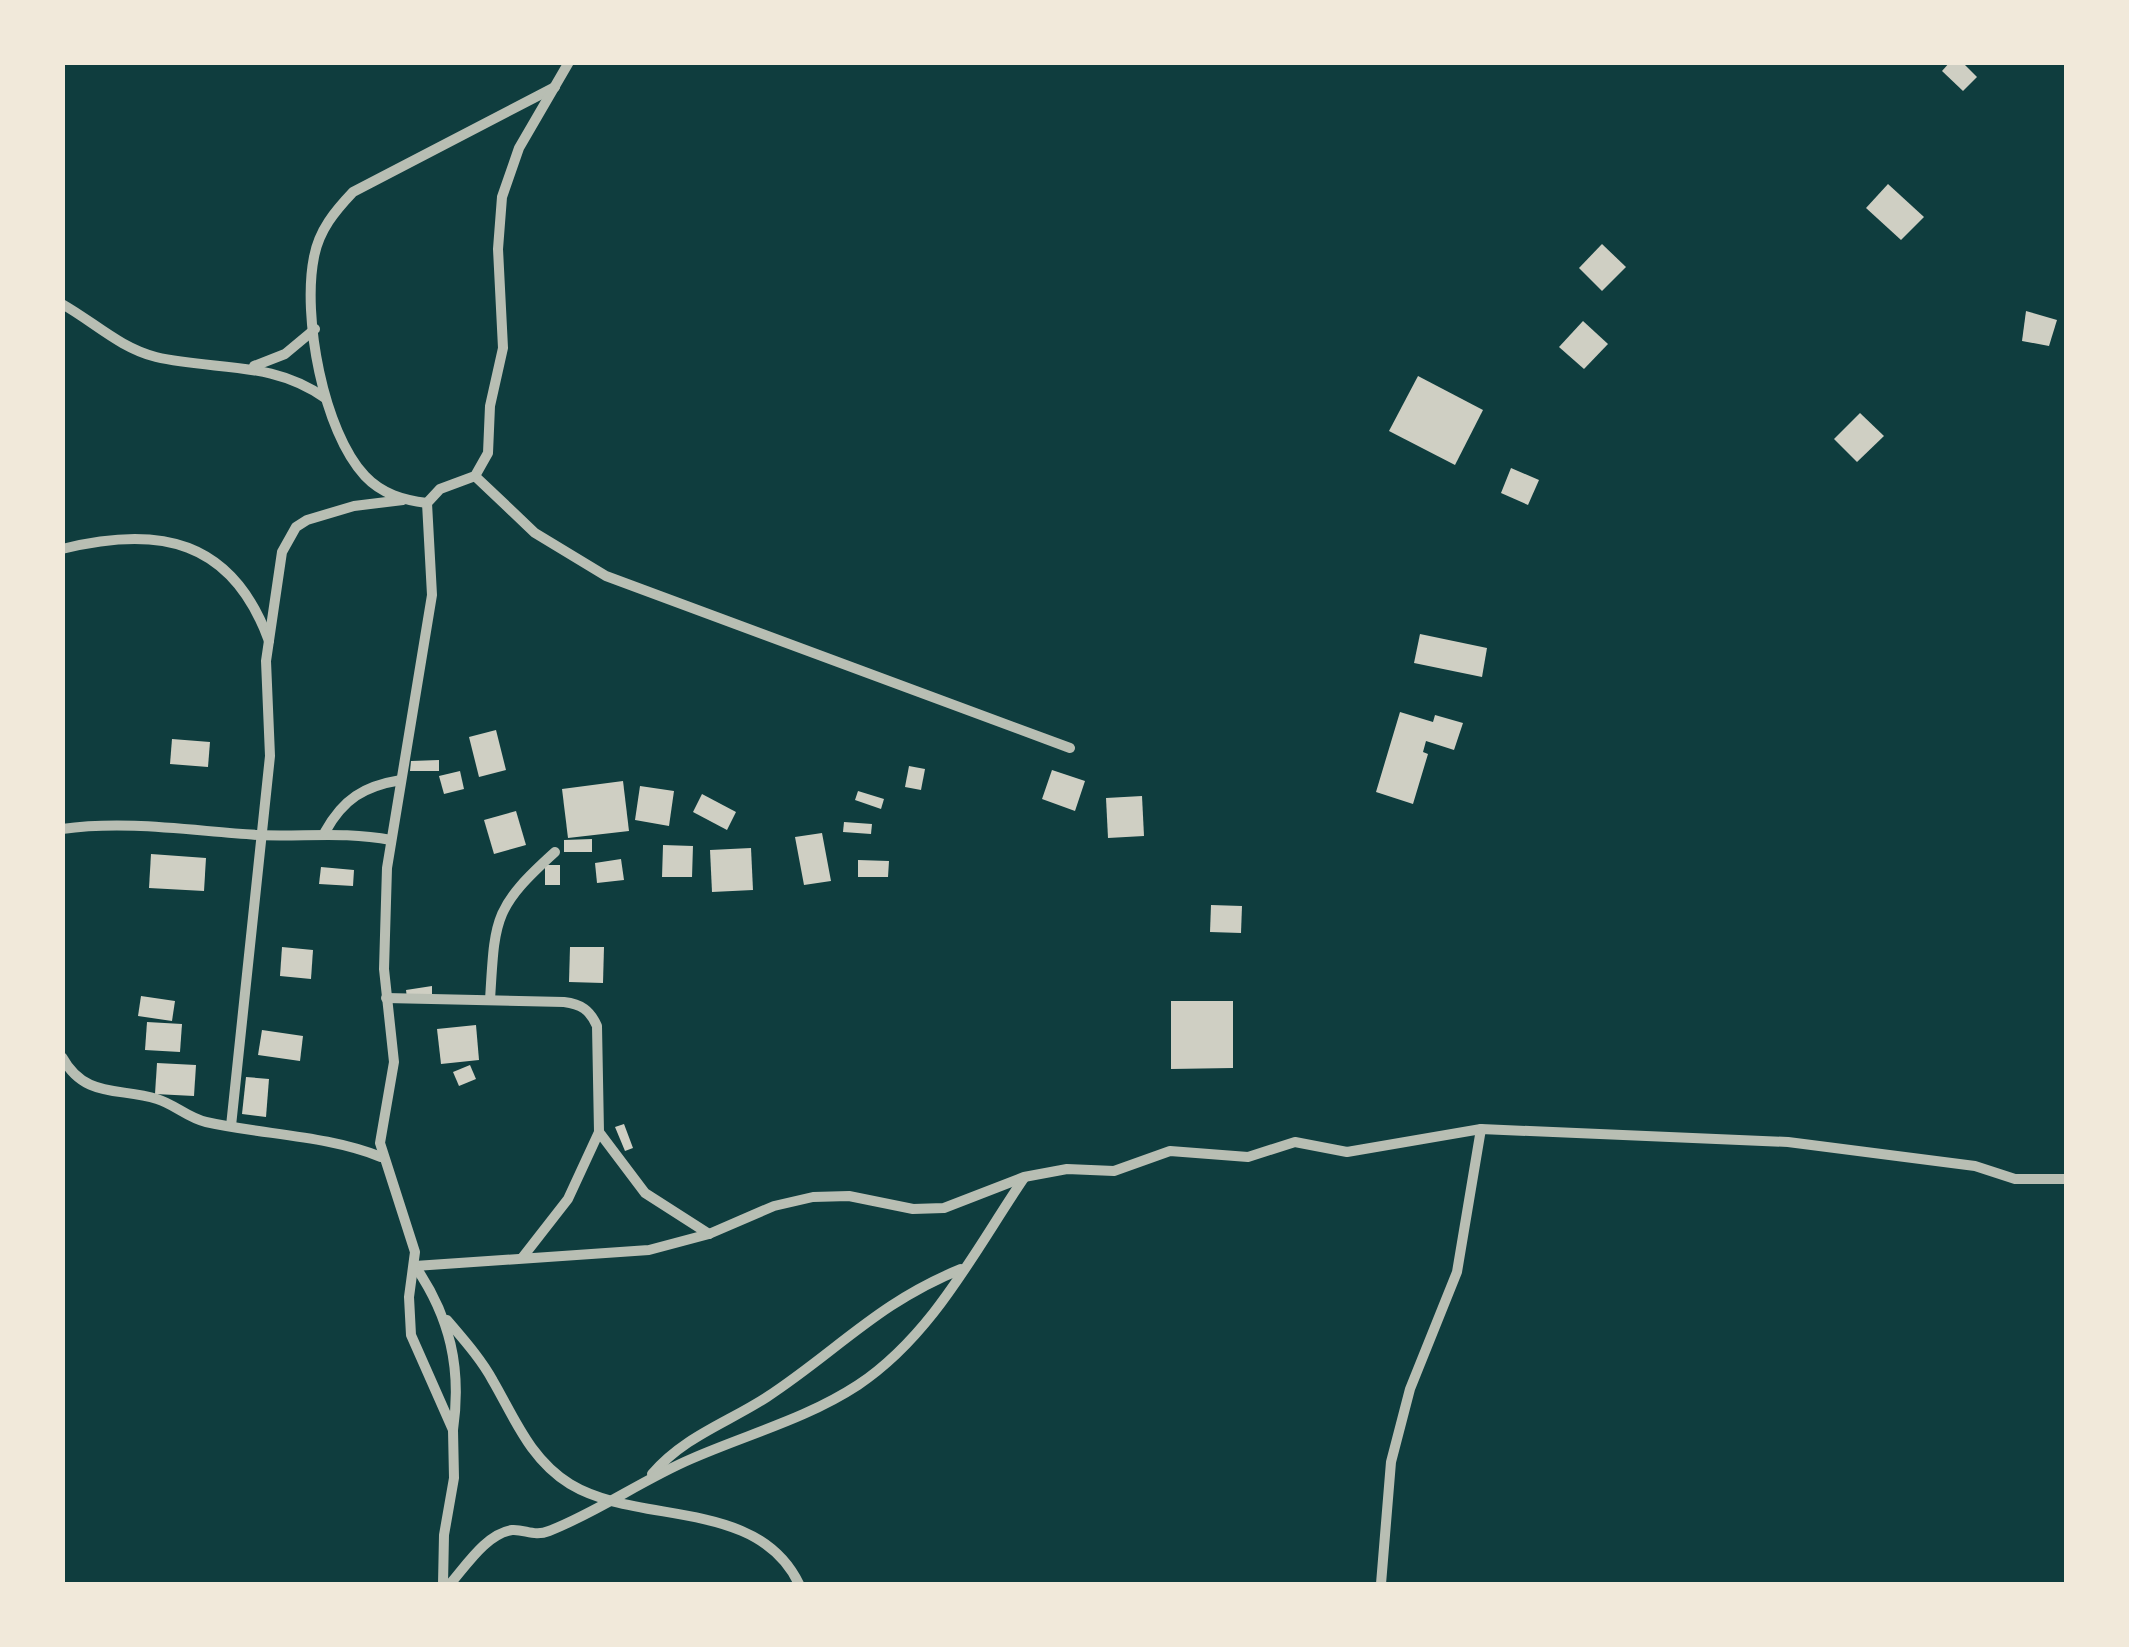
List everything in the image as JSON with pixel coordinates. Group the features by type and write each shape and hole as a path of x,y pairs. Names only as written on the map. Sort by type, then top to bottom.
{"street":[{"path":"453,1430 412,1335 412,1238 382,1157 380,1128 394,1080 384,935 390,840 432,595 426,503 440,489 474,476 488,453 490,406 503,348 498,248 502,197 519,148 569,62"},
{"path":"403,500 381,490 363,475 326,398 315,329 314,255 335,210 374,180 556,87"},
{"path":"62,304 142,352 289,376 326,398"},
{"path":"248,368 285,354 315,329"},
{"path":"474,476 535,533 606,576 1070,748"},
{"path":"231,1126 270,756 265,681 282,552 296,528 330,512 403,500 426,503"},
{"path":"62,549 116,536 145,536 200,554 239,586 269,642"},
{"path":"325,832 337,811 355,794 401,780"},
{"path":"62,828 132,825 260,835 325,832 390,840"},
{"path":"490,1000 499,914 514,889 555,852"},
{"path":"386,998 575,1004 593,1016 597,1026 599,1132 568,1200 522,1258"},
{"path":"62,1058 77,1078 101,1092 155,1098 201,1121 344,1144 382,1157"},
{"path":"414,1266 626,1253 709,1234 793,1200 849,1196 928,1210 959,1204 1024,1177 1067,1169 1114,1171 1170,1151 1196,1150 1248,1158 1295,1142 1348,1152 1481,1129 1788,1142 1975,1166 2014,1179 2066,1179"},
{"path":"1382,1584 1391,1462 1410,1388 1457,1272 1481,1129"},
{"path":"599,1132 644,1193 709,1234"},
{"path":"446,1584 501,1534 514,1530 545,1533 649,1478 786,1423 859,1384 918,1333 1024,1177"},
{"path":"414,1266 444,1316 475,1352 533,1451 567,1482 610,1500 685,1513 742,1534 782,1559 799,1584"},
{"path":"649,1478 681,1446 766,1398 880,1309 962,1269"},
{"path":"444,1316 457,1372 454,1478 444,1535 446,1584"}],"building":[{"path":"1950,62 1962,62 1977,77 1963,91 1942,71"},
{"path":"1888,184 1924,217 1901,240 1866,208"},
{"path":"1602,244 1626,267 1602,291 1579,268"},
{"path":"2026,311 2057,320 2049,346 2022,341"},
{"path":"1583,321 1608,344 1584,369 1559,347"},
{"path":"1418,376 1483,410 1455,465 1389,431"},
{"path":"1860,413 1884,436 1857,462 1834,439"},
{"path":"1511,468 1539,480 1528,505 1501,493"},
{"path":"1420,634 1487,648 1482,677 1414,663"},
{"path":"1400,712 1433,722 1435,715 1463,723 1454,750 1426,741 1423,752 1428,754 1413,804 1376,792"},
{"path":"496,730 506,770 479,777 469,737"},
{"path":"172,739 210,742 208,767 170,764"},
{"path":"439,760 439,771 410,771 411,761"},
{"path":"909,766 925,769 921,790 905,787"},
{"path":"1052,770 1085,781 1075,811 1042,799"},
{"path":"460,771 464,789 444,794 439,776"},
{"path":"623,781 629,831 568,838 562,789"},
{"path":"640,786 674,791 669,826 635,820"},
{"path":"858,791 884,799 881,809 855,800"},
{"path":"702,794 736,812 727,830 693,812"},
{"path":"1142,796 1144,836 1108,838 1106,798"},
{"path":"516,811 526,845 494,854 484,820"},
{"path":"844,822 872,824 871,834 843,832"},
{"path":"822,833 831,881 804,885 795,837"},
{"path":"592,839 592,852 564,852 564,840"},
{"path":"663,845 693,846 692,877 662,877"},
{"path":"751,848 753,890 712,892 710,850"},
{"path":"151,854 206,858 204,891 149,888"},
{"path":"621,859 624,880 597,883 595,863"},
{"path":"858,860 889,861 888,877 858,877"},
{"path":"545,865 560,865 560,885 545,885"},
{"path":"321,867 354,870 353,886 319,884"},
{"path":"1211,905 1242,906 1241,933 1210,932"},
{"path":"282,947 313,950 311,979 280,976"},
{"path":"570,947 604,947 603,983 569,982"},
{"path":"432,986 432,994 407,998 406,990"},
{"path":"141,996 175,1001 172,1021 138,1016"},
{"path":"1171,1001 1233,1001 1233,1068 1171,1069"},
{"path":"147,1022 182,1024 180,1052 145,1050"},
{"path":"476,1025 479,1060 441,1064 437,1029"},
{"path":"262,1030 303,1036 300,1061 258,1055"},
{"path":"157,1063 196,1065 194,1096 155,1094"},
{"path":"470,1065 476,1079 459,1086 453,1072"},
{"path":"246,1077 269,1079 266,1117 242,1114"},
{"path":"624,1124 633,1148 625,1151 615,1127"}]}
